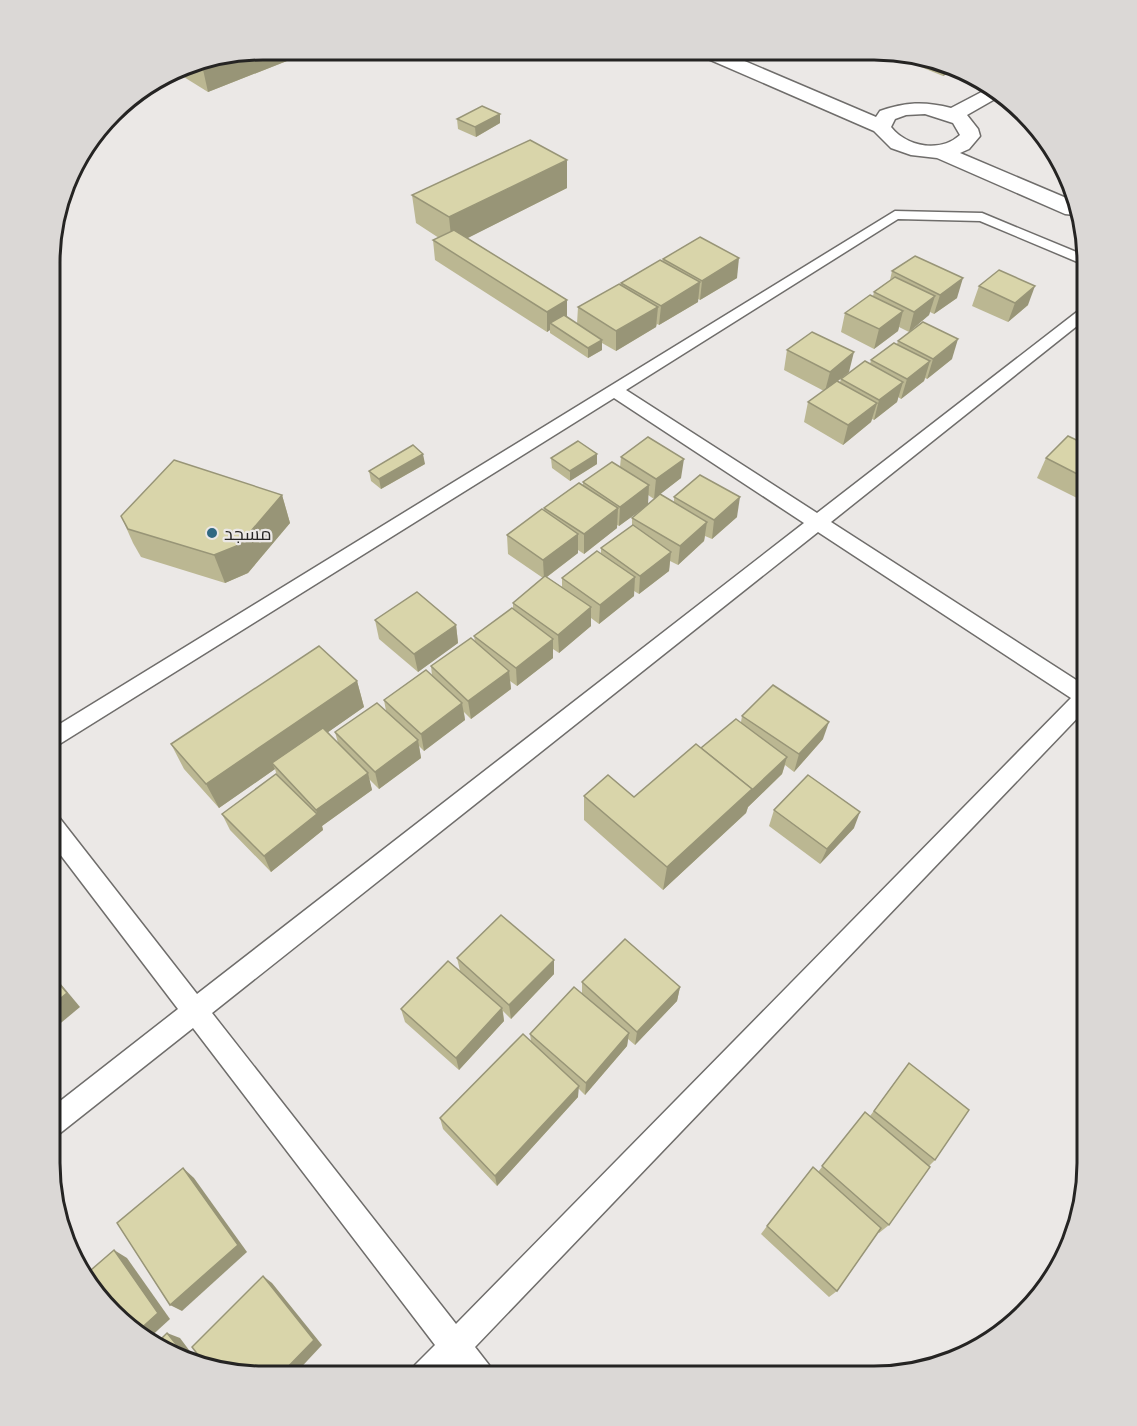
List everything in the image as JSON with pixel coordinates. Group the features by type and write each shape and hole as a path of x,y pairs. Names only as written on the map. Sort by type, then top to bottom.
{"street":[{"path":"727,60 881,127 891,140 902,146 938,151 1069,207"},
{"path":"768,60 852,94"},
{"path":"953,115 988,95"},
{"path":"874,102 895,111"},
{"path":"881,127 887,115 895,111 925,108 953,115 970,129 970,136 959,147 938,151"},
{"path":"966,142 1060,181"}],"lane":[{"path":"60,735 895,215 982,217 1077,258"},
{"path":"60,1117 1077,320"},
{"path":"614,390 1077,691"},
{"path":"436,1366 1077,706"},
{"path":"60,837 470,1366"}],"building":[{"path":"482,106 500,114 475,127 457,119"},
{"path":"530,140 567,160 449,217 412,195"},
{"path":"454,230 567,300 547,312 433,240"},
{"path":"700,237 739,258 702,281 663,259"},
{"path":"915,256 963,278 940,295 892,271"},
{"path":"660,260 700,282 661,306 621,283"},
{"path":"999,270 1035,286 1015,303 979,286"},
{"path":"895,277 935,296 914,312 874,292"},
{"path":"619,284 658,307 616,331 578,307"},
{"path":"870,295 903,311 879,329 845,313"},
{"path":"564,315 602,340 588,348 550,323"},
{"path":"923,322 958,339 933,359 898,341"},
{"path":"812,332 854,352 830,372 787,350"},
{"path":"894,343 930,361 907,379 871,360"},
{"path":"865,361 903,382 879,400 841,379"},
{"path":"837,381 877,403 848,425 808,402"},
{"path":"1068,436 1077,440 1077,474 1046,458"},
{"path":"648,437 684,459 656,479 621,457"},
{"path":"578,441 597,454 570,471 551,458"},
{"path":"413,445 423,454 379,479 369,471"},
{"path":"174,460 282,495 239,545 214,555 128,529 121,516"},
{"path":"612,462 649,485 620,507 583,482"},
{"path":"700,475 740,497 714,520 674,497"},
{"path":"579,483 618,508 584,534 544,508"},
{"path":"660,494 707,522 680,546 632,518"},
{"path":"542,509 578,534 543,560 507,535"},
{"path":"633,525 671,552 640,576 601,548"},
{"path":"597,551 635,577 600,605 562,578"},
{"path":"545,576 591,607 558,635 513,603"},
{"path":"417,592 456,625 414,654 375,620"},
{"path":"512,608 553,639 516,668 474,636"},
{"path":"471,638 509,671 468,701 431,666"},
{"path":"319,646 357,681 206,784 171,744"},
{"path":"426,670 462,703 421,734 384,700"},
{"path":"773,685 829,722 799,754 742,716"},
{"path":"377,703 418,740 375,772 335,732"},
{"path":"736,719 787,757 752,790 701,748"},
{"path":"323,728 368,773 316,810 272,763"},
{"path":"696,744 752,789 667,867 584,796 608,775 634,797"},
{"path":"276,774 317,814 264,856 222,814"},
{"path":"808,775 860,812 827,849 774,810"},
{"path":"501,915 554,960 509,1005 457,958"},
{"path":"625,939 680,987 637,1032 582,982"},
{"path":"448,961 502,1008 456,1058 401,1009"},
{"path":"60,985 67,993 60,999"},
{"path":"574,987 629,1033 586,1083 530,1034"},
{"path":"523,1034 579,1086 495,1176 440,1118"},
{"path":"909,1063 969,1110 935,1160 874,1111"},
{"path":"865,1112 930,1167 889,1225 822,1166"},
{"path":"813,1167 881,1228 837,1291 767,1226"},
{"path":"183,1168 238,1245 170,1305 117,1223"},
{"path":"114,1250 158,1313 143,1326 120,1306 91,1270"},
{"path":"263,1276 314,1340 289,1366 250,1366 224,1362 198,1355 192,1347"},
{"path":"167,1333 179,1347 162,1339"}],"place":[{"name":"مسجد","path":"212,533"}]}
